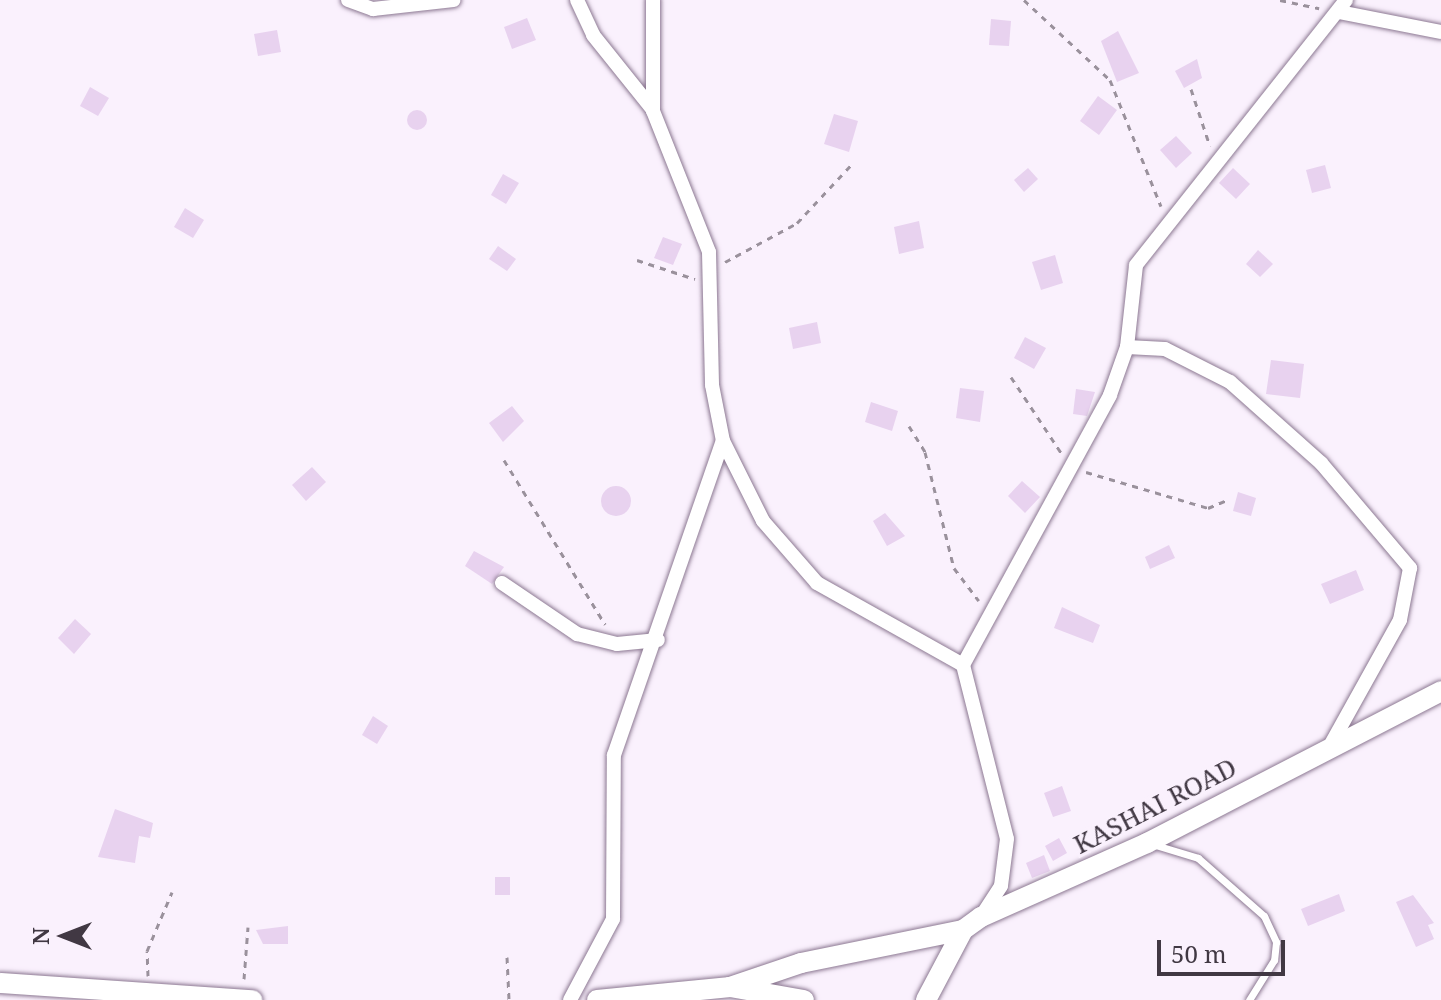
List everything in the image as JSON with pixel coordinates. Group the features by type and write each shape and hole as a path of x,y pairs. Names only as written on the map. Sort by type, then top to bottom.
{"street":[{"path":"348,0 373,9 454,0"},
{"path":"577,0 593,35 653,111 699,217 711,270 712,385 723,441 763,521 817,583 963,665"},
{"path":"653,0 653,111"},
{"path":"981,917 1001,886 1007,839 963,665 1072,467 1127,347 1131,279 1166,225 1342,6 1441,32"},
{"path":"1127,347 1165,349 1230,382 1365,508 1410,568 1400,620 1332,742"},
{"path":"570,1000 613,919 614,755 658,640 723,441"},
{"path":"502,583 577,634 617,644 658,640"},
{"name":"KASHAI ROAD","path":"926,1000 963,930 981,917 1147,843 1332,742 1441,691"},
{"path":"597,1000 730,987 801,963 963,930"},
{"path":"0,983 154,998 252,1000"},
{"path":"730,987 804,1000"}],"lane":[{"path":"1147,843 1198,858 1264,916 1276,942 1274,960 1249,1000"}],"path":[{"path":"1024,0 1110,80 1154,179 1166,225"},
{"path":"1280,0 1342,6"},
{"path":"1191,89 1216,163"},
{"path":"711,270 797,223 853,163"},
{"path":"637,260 712,289"},
{"path":"1011,377 1072,467 1208,508 1227,500"},
{"path":"909,426 925,452 954,568 991,613"},
{"path":"504,460 617,644"},
{"path":"154,998 147,951 172,892"},
{"path":"243,999 248,927"},
{"path":"507,957 509,1000"}],"building":[{"path":"527,18 536,40 512,49 504,27"},
{"path":"991,19 1011,21 1009,46 989,45"},
{"path":"277,30 281,52 258,56 254,34"},
{"path":"1118,31 1139,73 1117,82 1101,41"},
{"path":"1197,59 1202,78 1184,88 1175,71"},
{"path":"90,87 109,98 98,116 80,106"},
{"path":"1098,96 1117,110 1099,135 1080,121"},
{"path":"413,110 421,110 427,120 421,130 413,130 407,124 407,116"},
{"path":"834,114 858,121 849,152 824,144"},
{"path":"1176,136 1192,153 1176,168 1160,150"},
{"path":"1325,165 1331,188 1312,193 1306,170"},
{"path":"1028,168 1038,179 1024,192 1014,180"},
{"path":"1233,168 1250,184 1236,199 1219,183"},
{"path":"503,174 519,183 506,204 491,195"},
{"path":"185,208 204,220 193,238 174,227"},
{"path":"919,221 924,248 899,254 894,227"},
{"path":"663,237 682,244 673,265 654,258"},
{"path":"498,246 516,259 507,271 489,259"},
{"path":"1258,250 1273,264 1260,277 1246,264"},
{"path":"1055,255 1063,283 1041,290 1032,262"},
{"path":"817,322 821,343 793,349 789,328"},
{"path":"1025,337 1046,348 1034,369 1014,358"},
{"path":"1271,360 1304,364 1300,398 1266,394"},
{"path":"960,388 984,391 980,422 956,418"},
{"path":"1076,389 1095,392 1087,416 1073,414"},
{"path":"871,402 898,411 892,431 865,422"},
{"path":"512,406 524,421 503,442 489,423"},
{"path":"312,467 326,482 306,501 292,485"},
{"path":"1022,481 1040,497 1025,513 1008,496"},
{"path":"616,486 627,490 631,501 627,512 616,516 605,512 601,501 605,490"},
{"path":"1238,492 1256,498 1251,516 1233,511"},
{"path":"885,513 905,536 887,546 873,521"},
{"path":"1169,545 1175,558 1150,569 1145,557"},
{"path":"474,551 504,567 492,584 465,566"},
{"path":"1356,570 1364,590 1330,604 1321,584"},
{"path":"1062,607 1100,625 1093,643 1054,628"},
{"path":"75,619 91,634 74,654 58,638"},
{"path":"373,716 388,726 377,744 362,735"},
{"path":"1062,786 1071,811 1053,817 1044,793"},
{"path":"115,809 153,823 150,838 139,836 135,863 98,857"},
{"path":"1059,838 1067,853 1053,861 1045,846"},
{"path":"1044,855 1050,871 1032,878 1026,863"},
{"path":"495,877 510,877 510,895 495,895"},
{"path":"1339,894 1345,911 1308,926 1301,909"},
{"path":"1413,895 1434,923 1428,925 1434,939 1416,947 1396,902"},
{"path":"288,926 288,944 263,944 256,930"}]}
